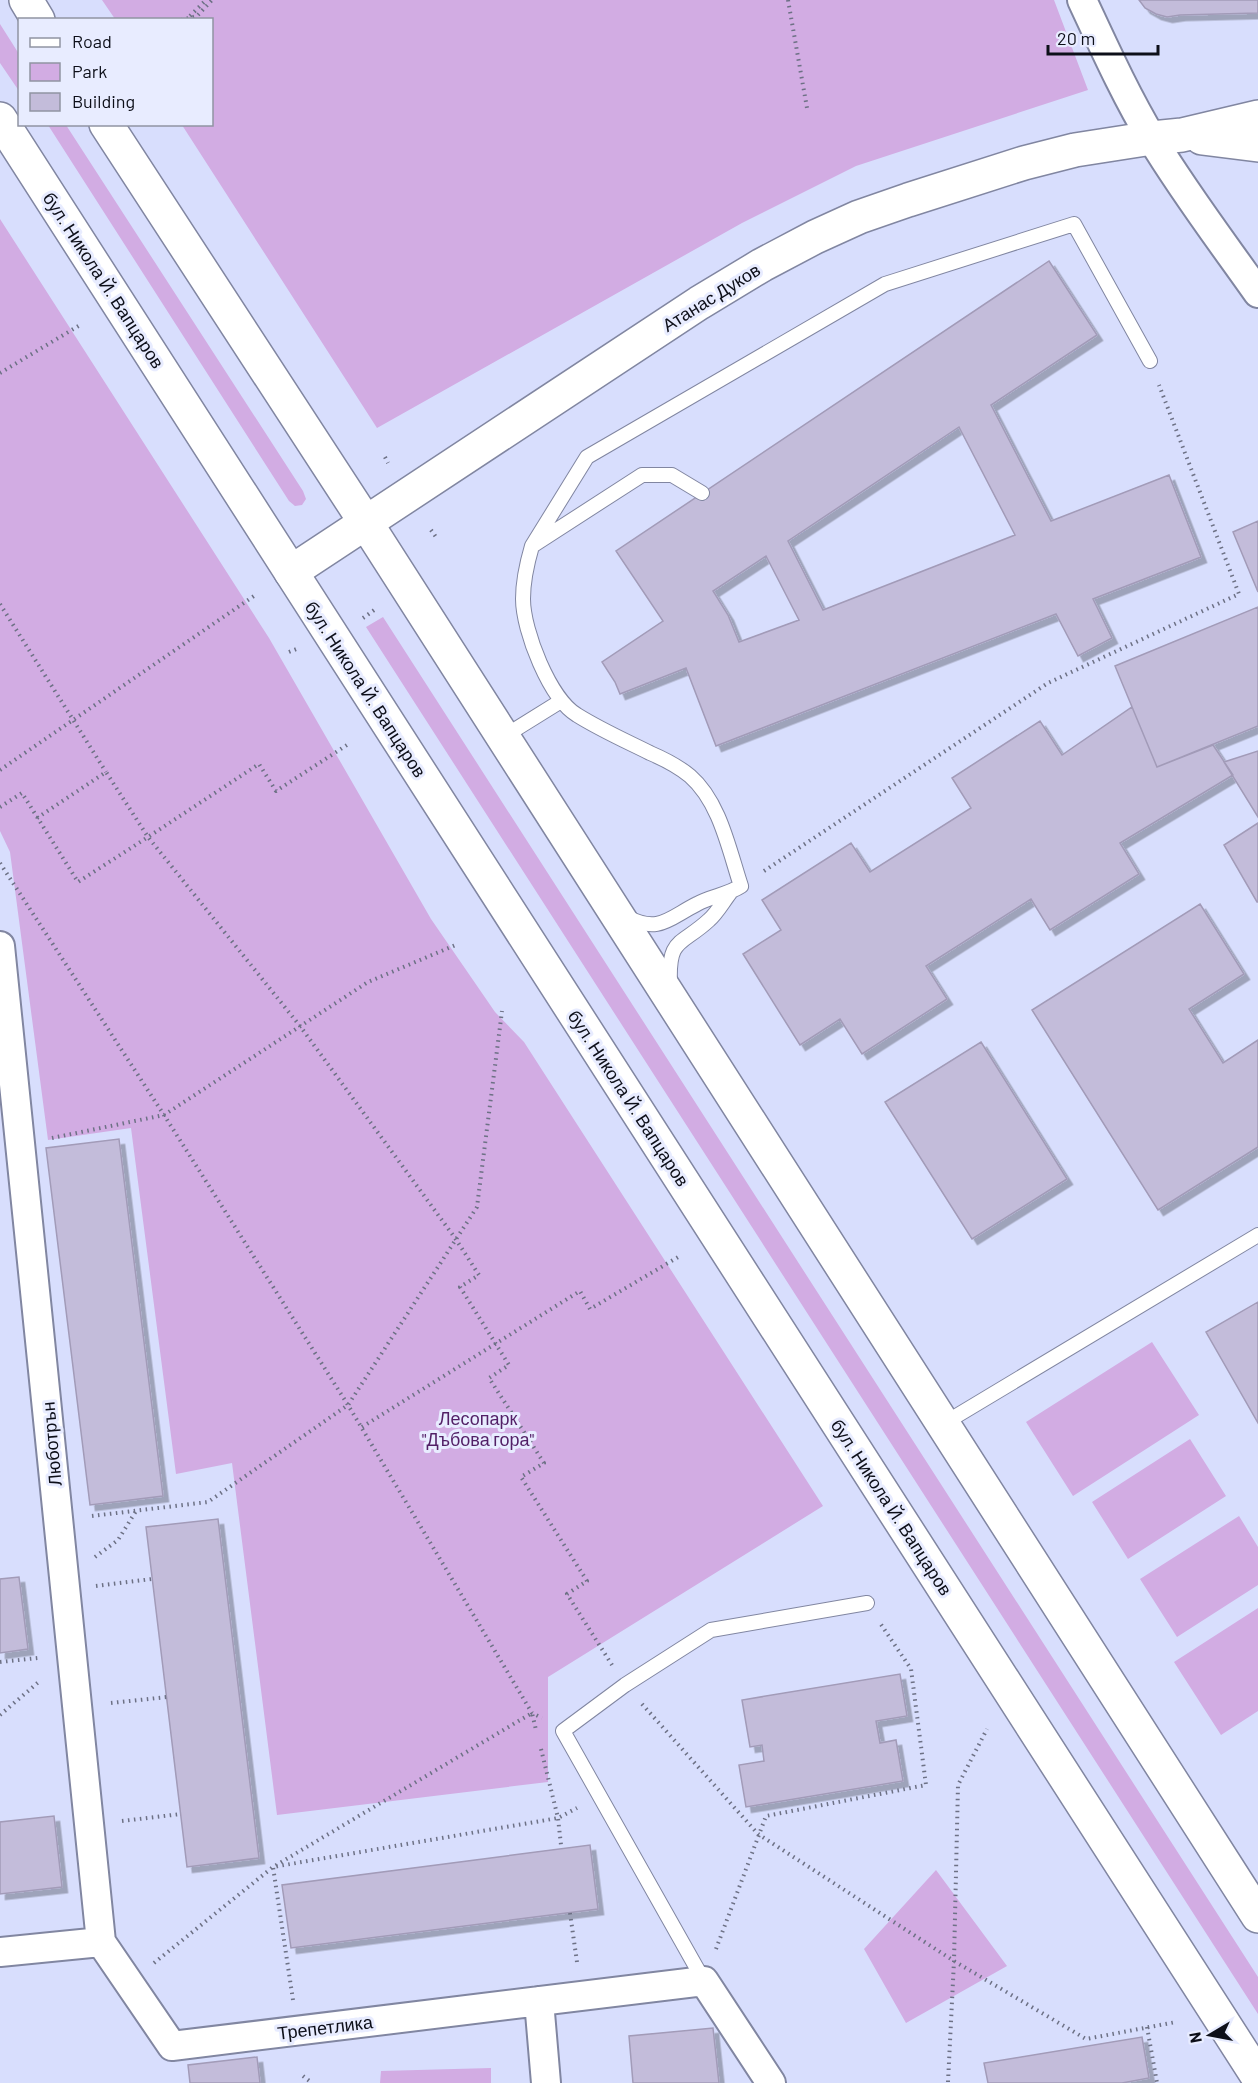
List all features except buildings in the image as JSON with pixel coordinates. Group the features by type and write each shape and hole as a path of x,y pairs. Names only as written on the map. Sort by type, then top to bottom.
{"main road":[{"path":"26,0 37,18"},
{"name":"Атанас Дуков","path":"291,572 699,303 762,265 815,237 859,217 1024,163 1076,150 1167,137 1258,117"},
{"name":"бул. Никола Й. Вапцаров","path":"0,119 1258,2077"},
{"path":"107,126 366,523 1258,1916"},
{"name":"Атанас Дуков","path":"1167,137 1258,145"}],"street":[{"path":"1082,0 1115,70 1167,137 1184,189 1258,293"},
{"name":"Люботрън","path":"0,946 101,1942"},
{"path":"0,1952 101,1942"},
{"name":"Трепетлика","path":"101,1942 172,2046 704,1981"},
{"path":"704,1981 771,2083"},
{"path":"539,2001 546,2083"}],"lane":[{"path":"735,890 718,820 705,795 690,776 668,762 575,714 561,701 530,641 523,601 525,570 532,546 587,457 885,284 1074,224 1150,361"},
{"path":"532,546 642,475 672,475 702,493"},
{"path":"503,737 561,701"},
{"path":"604,898 640,924 656,924 672,919 698,903 735,890"},
{"path":"677,1011 670,984 669,966 673,950 684,938 709,920 735,890"},
{"path":"942,1424 1258,1235"},
{"path":"704,1981 563,1731 625,1685 711,1630 867,1603"}],"path":[{"path":"189,18 206,0"},
{"path":"189,18 197,16 212,0"},
{"path":"788,0 807,108"},
{"path":"0,373 80,325"},
{"path":"735,890 1048,683 1239,594 1150,361"},
{"path":"385,457 388,463"},
{"path":"431,530 436,537"},
{"path":"0,770 254,596"},
{"path":"0,604 148,837 300,1026 455,1238 479,1275 460,1287 509,1365 489,1378 544,1463 521,1478 587,1581 567,1594 625,1685 758,1834 954,1961 1086,2039 1176,2022"},
{"path":"360,620 377,608"},
{"path":"290,652 299,648"},
{"path":"0,807 22,793 78,882 259,764 276,790 348,745"},
{"path":"37,818 106,772"},
{"path":"0,863 164,1115 362,1427 532,1713 537,1734"},
{"path":"46,1139 164,1115 368,982 458,944"},
{"path":"58,1520 208,1502 348,1405 477,1207 502,1011"},
{"path":"362,1427 580,1291 590,1309 680,1256"},
{"path":"65,1586 98,1554 118,1540 136,1510"},
{"path":"65,1586 152,1579"},
{"path":"704,1981 765,1816 926,1785 911,1669 867,1603"},
{"path":"0,1715 72,1655"},
{"path":"77,1707 167,1697"},
{"path":"532,1713 563,1731"},
{"path":"129,1983 273,1867 532,1713"},
{"path":"948,2082 954,1961 958,1785 987,1730"},
{"path":"540,1744 558,1818 561,1845"},
{"path":"273,1867 558,1818 600,1796"},
{"path":"89,1825 181,1814"},
{"path":"273,1867 298,2030"},
{"path":"570,1913 582,1996"},
{"path":"1148,2027 1157,2083"},
{"path":"303,2076 312,2083"}],"green space":[{"path":"102,0 1054,0 1088,90 856,166 742,223 377,428 183,126 213,126 213,18 114,18"},
{"path":"0,24 18,52 18,90 0,63"},
{"path":"49,126 67,126 303,491 306,499 302,505 295,506 289,501"},
{"name":"Лесопарк \"Дъбова гора\"","path":"0,219 269,638 431,919 495,1012 524,1042 823,1506 548,1677 548,1782 277,1815 232,1463 176,1474 131,1128 48,1140 10,852 0,831"},
{"path":"383,617 1258,1977 1258,2014 366,627"},
{"path":"1152,1342 1199,1415 1073,1496 1026,1422"},
{"path":"1190,1439 1226,1496 1128,1559 1092,1502"},
{"path":"1239,1516 1258,1547 1258,1585 1177,1637 1140,1579"},
{"path":"1258,1608 1258,1711 1221,1735 1174,1662"},
{"path":"936,1870 1007,1966 906,2023 864,1949"},
{"path":"491,2068 491,2083 380,2083 381,2071"}]}
